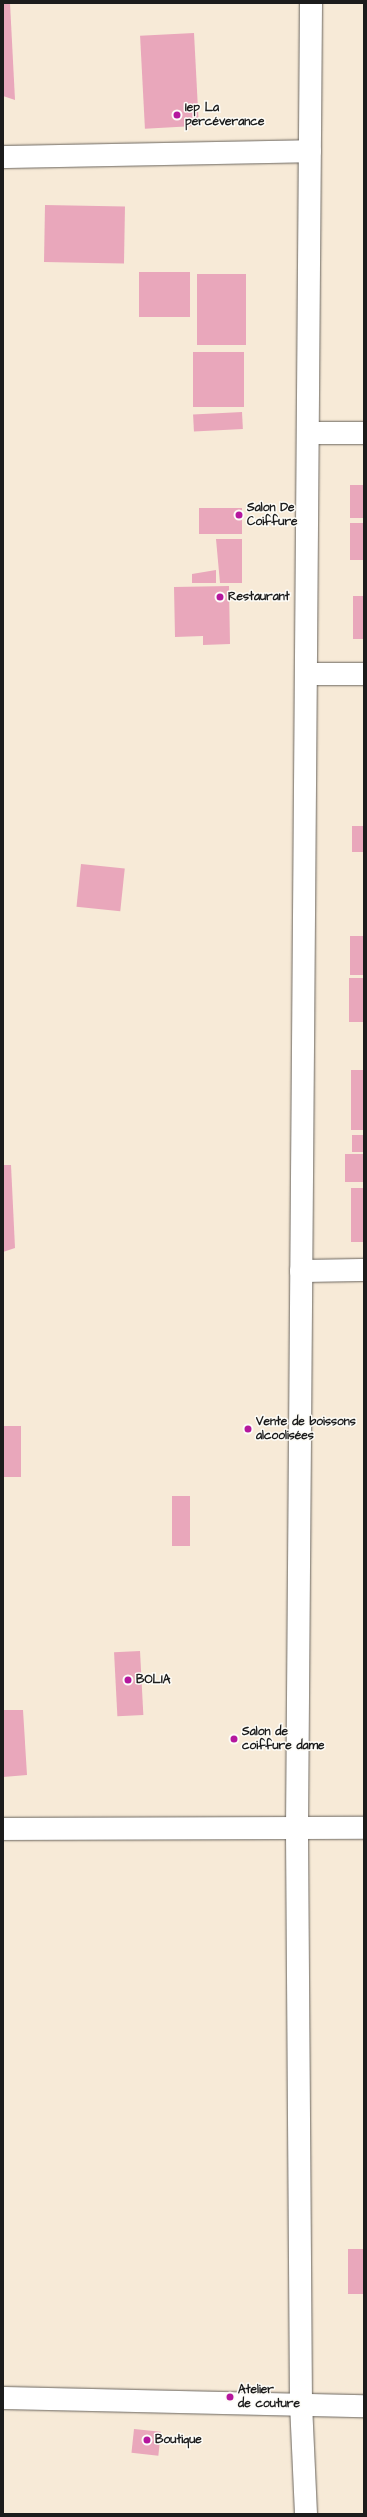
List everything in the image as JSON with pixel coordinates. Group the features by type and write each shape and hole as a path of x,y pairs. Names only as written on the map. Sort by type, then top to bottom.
{"street":[{"path":"306,2514 301,2405 297,1828 311,3"},
{"path":"3,157 310,151"},
{"path":"308,433 364,433"},
{"path":"306,674 364,674"},
{"path":"301,1271 364,1270"},
{"path":"3,1829 364,1828"},
{"path":"3,2398 364,2406"}],"building":[{"path":"3,3 10,3 15,100 3,96"},
{"path":"194,33 199,126 145,129 140,36"},
{"path":"45,205 125,206 124,263 44,262"},
{"path":"139,272 190,272 190,317 139,317"},
{"path":"197,274 246,274 246,345 197,345"},
{"path":"193,352 244,352 244,407 193,407"},
{"path":"242,412 243,429 194,432 193,415"},
{"path":"350,485 364,485 364,518 350,518"},
{"path":"199,508 242,508 242,534 199,534"},
{"path":"350,523 364,523 364,560 350,560"},
{"path":"216,539 242,539 242,583 220,583"},
{"path":"216,570 216,583 192,583 192,574"},
{"path":"229,586 230,644 203,645 203,636 175,637 174,587"},
{"path":"353,596 364,596 364,639 353,639"},
{"path":"352,826 364,826 364,852 352,852"},
{"path":"81,864 125,869 120,911 77,907"},
{"path":"350,936 364,936 364,975 350,975"},
{"path":"349,978 364,978 364,1022 349,1022"},
{"path":"351,1070 364,1070 364,1130 351,1130"},
{"path":"352,1135 364,1135 364,1152 352,1152"},
{"path":"345,1154 364,1154 364,1182 345,1182"},
{"path":"3,1165 11,1165 15,1248 3,1252"},
{"path":"351,1188 364,1188 364,1242 351,1242"},
{"path":"3,1426 21,1426 21,1477 3,1477"},
{"path":"172,1496 190,1496 190,1546 172,1546"},
{"path":"140,1651 143,1715 117,1716 114,1652"},
{"path":"3,1710 23,1710 27,1775 3,1777"},
{"path":"348,2249 364,2249 364,2294 348,2294"},
{"path":"134,2429 161,2432 158,2456 131,2453"}],"place":[{"name":"Iep La percéverance","path":"177,115"},
{"name":"Salon De Coiffure","path":"239,515"},
{"name":"Restaurant","path":"220,597"},
{"name":"Vente de boissons alcoolisées","path":"248,1429"},
{"name":"BOLIA","path":"128,1680"},
{"name":"Salon de coiffure dame","path":"234,1739"},
{"name":"Atelier de couture","path":"230,2397"},
{"name":"Boutique","path":"147,2440"}]}
